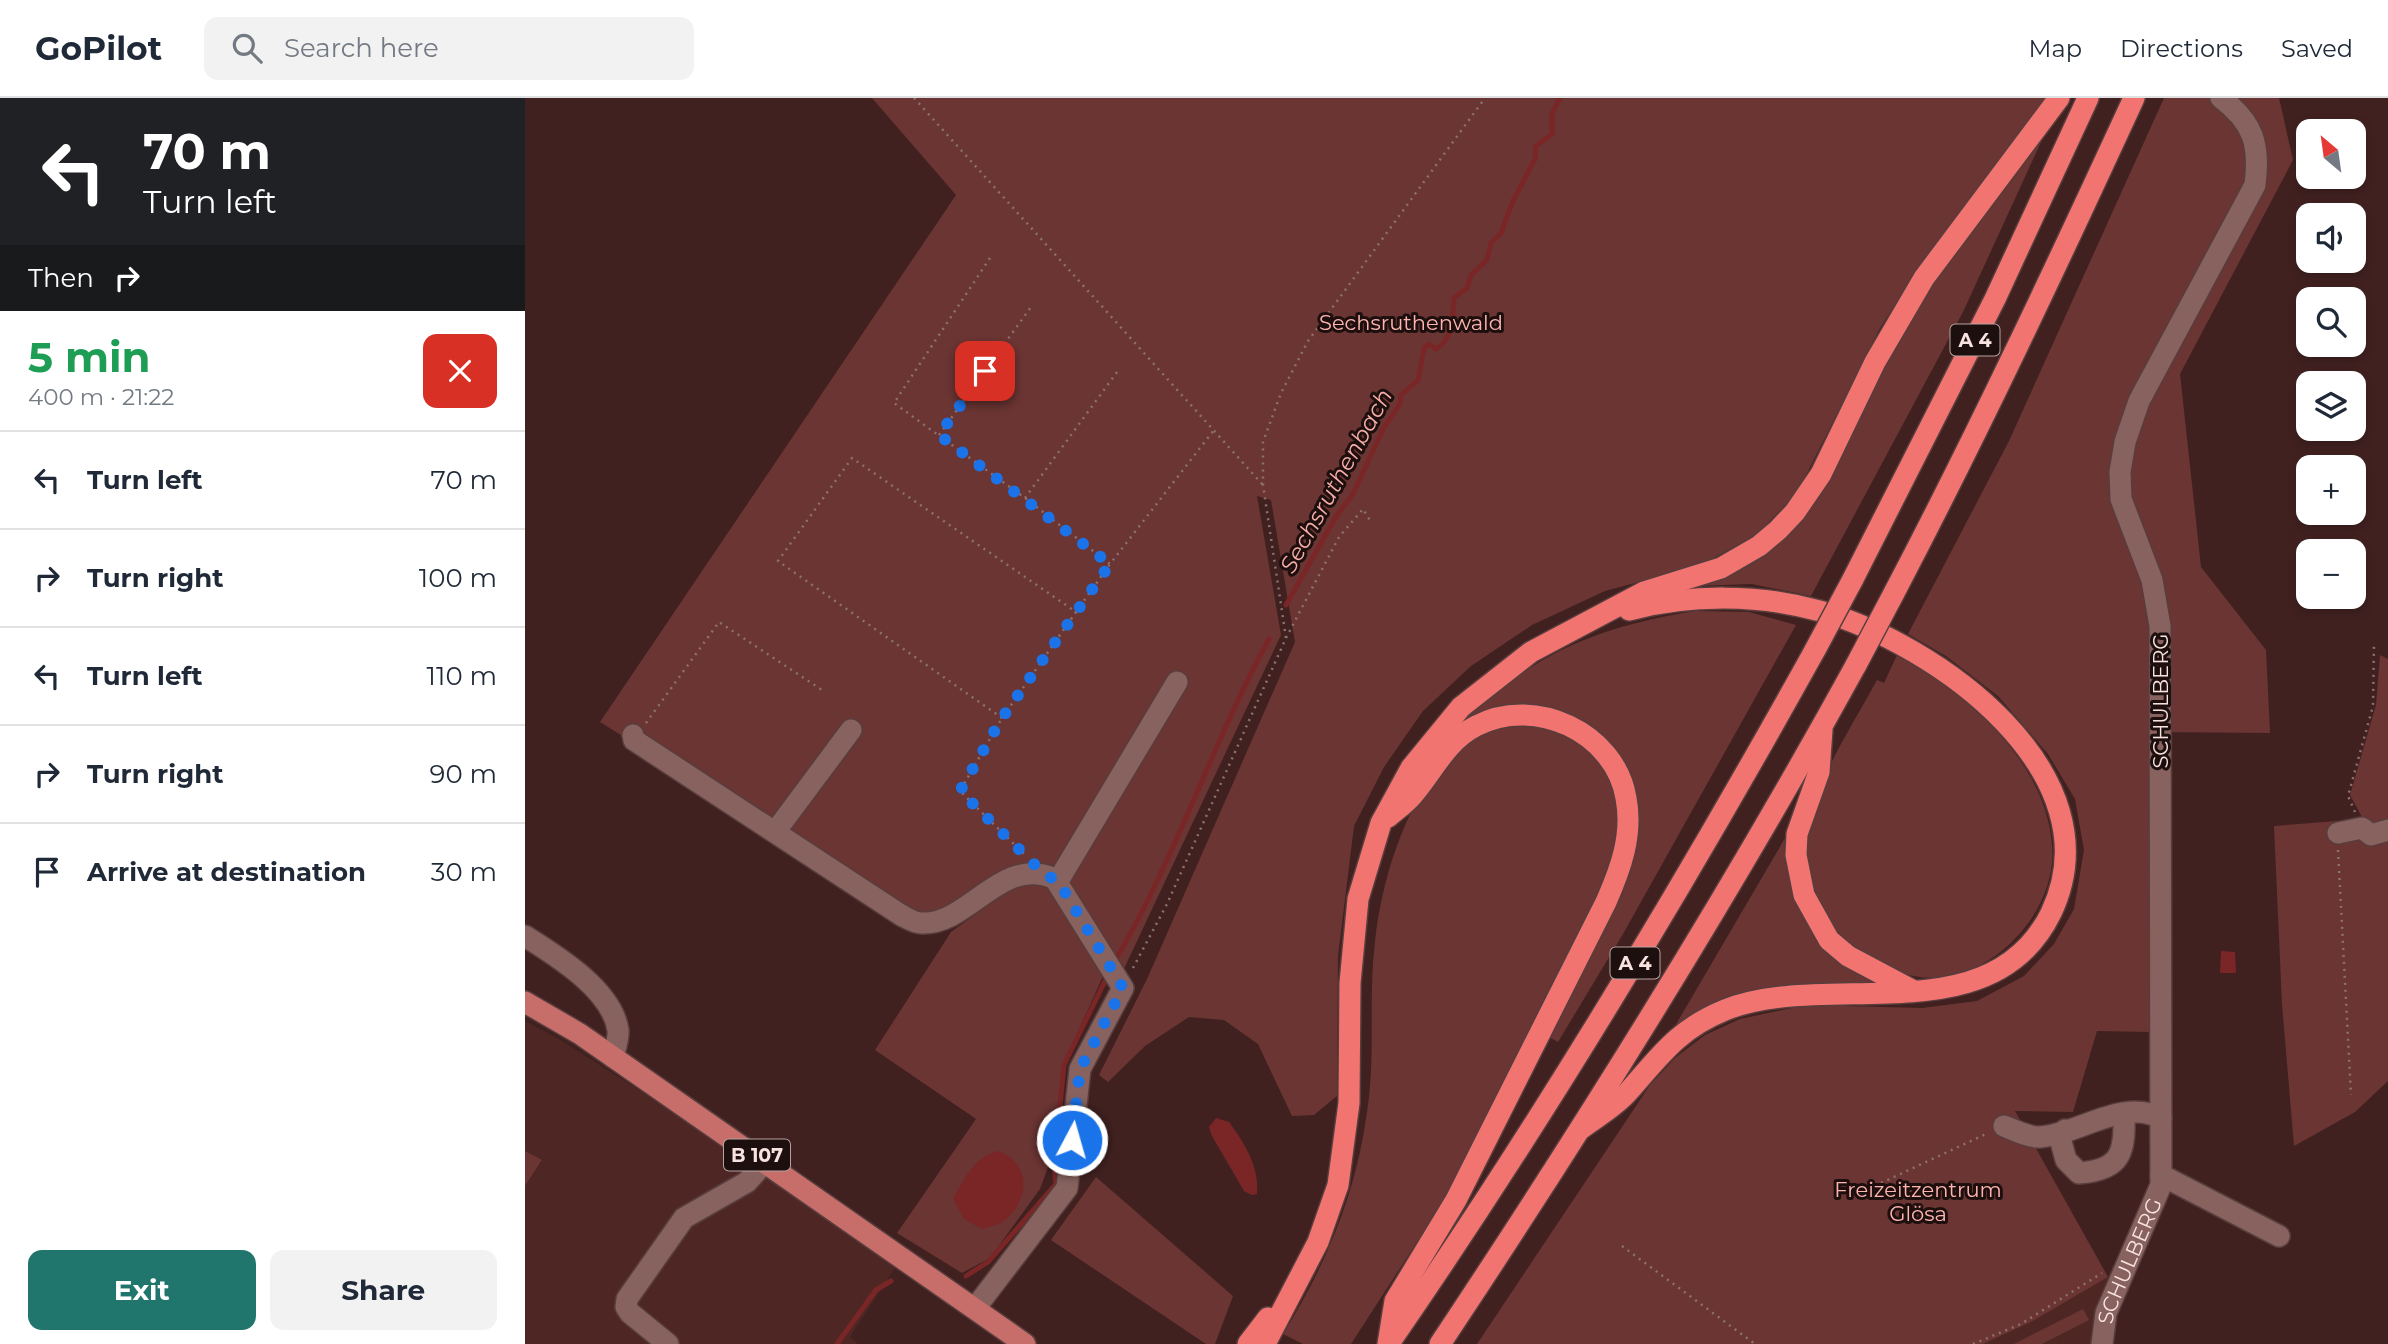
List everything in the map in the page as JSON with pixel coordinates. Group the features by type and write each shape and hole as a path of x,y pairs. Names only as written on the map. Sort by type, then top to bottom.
{"highway":[{"path":"1265,1344 1318,1242 1340,1172 1349,1103 1354,927 1364,872 1394,795 1445,723 1479,690 1531,652 1644,592 1698,578 1744,556 1778,530 1795,512 1821,474 1875,362 1913,295 2059,98"},
{"name":"A 4","path":"1391,1338 1490,1194 1641,953 1815,650 1989,312 2088,98"},
{"name":"A 4","path":"1440,1344 1582,1128 1705,928 1823,725 1962,464 2133,98"},
{"path":"1582,1128 1627,1093 1648,1066 1672,1042 1723,1010 1786,995 1883,995 1964,984 2003,966 2036,936 2057,897 2064,865 2062,821 2040,771 2009,726 1929,659 1876,631 1817,610 1755,600 1692,600 1632,609 1590,623"},
{"path":"1381,823 1412,797 1444,750 1460,736 1491,719 1522,715 1558,721 1576,729 1598,745 1617,772 1626,796 1628,821 1622,860 1606,902 1457,1200 1395,1301 1391,1338"},
{"path":"1823,725 1819,772 1797,834 1796,855 1804,895 1829,940 1848,956 1912,990"},
{"path":"1248,1344 1263,1322 1283,1305"}],"main road":[{"name":"B 107","path":"525,1002 613,1057 766,1161 977,1307 1024,1344"}],"street":[{"name":"SCHULBERG","path":"2102,1344 2106,1313 2161,1185 2160,626 2152,580 2121,499 2120,472 2125,442 2139,401 2255,185 2258,155 2251,130 2237,110 2221,98"},
{"path":"1051,878 1177,682"},
{"path":"775,832 851,730"},
{"path":"633,738 901,915 919,924 941,920 1009,878 1051,878"},
{"path":"2338,833 2362,828 2371,835 2388,830"},
{"path":"977,1307 1067,1188 1080,1069 1123,988 1051,878"},
{"path":"525,936 567,962 606,1002 619,1031 613,1057"},
{"path":"2004,1126 2039,1138 2124,1114 2147,1111 2161,1118"},
{"path":"2065,1130 2060,1138 2066,1160 2079,1173 2098,1172 2116,1162 2124,1146 2124,1114"},
{"path":"668,1344 630,1313 626,1307 627,1299 684,1219 747,1182 766,1161"},
{"path":"2161,1175 2279,1236"}],"path":[{"path":"914,98 1263,485"},
{"path":"1286,638 1263,485 1262,442 1281,393 1308,341 1485,98"},
{"path":"990,258 894,403 1025,498 1110,564"},
{"path":"939,435 1031,307"},
{"path":"1025,498 1120,368"},
{"path":"1051,878 960,791 1002,718 1076,612 1214,430"},
{"path":"1002,718 778,561 852,457 1076,612"},
{"path":"1123,988 1167,904 1286,638 1339,537 1363,509 1371,522"},
{"path":"633,738 719,622 822,691"},
{"path":"2362,828 2348,796 2373,706 2374,642"},
{"path":"2338,833 2351,1095"},
{"path":"1881,1183 2004,1126"},
{"path":"1622,1246 1755,1344"},
{"path":"1973,1344 2021,1324 2104,1272 2123,1269"}],"shaded area":[{"path":"2221,951 2235,952 2236,973 2220,973"},
{"path":"525,1021 559,1039 698,1128 896,1266 850,1337 858,1344 525,1344 525,1186 542,1161 525,1151"},
{"path":"1216,1118 1229,1122 1245,1147 1256,1174 1257,1194 1244,1191 1212,1136 1209,1127"},
{"path":"998,1151 1017,1164 1022,1173 1022,1193 1013,1213 1004,1221 982,1229 964,1219 953,1199 976,1164 982,1158"},
{"path":"2108,1277 2093,1323 2091,1344 1983,1344 2031,1322"}],"green space":[{"name":"Sechsruthenwald","path":"872,98 2046,98 2025,131 1922,263 1880,328 1797,493 1757,534 1699,566 1605,591 1532,625 1471,666 1423,711 1384,767 1354,826 1338,956 1337,1096 1314,1115 1292,1116 1258,1044 1224,1020 1189,1017 1145,1046 1108,1082 1099,1075 1147,979 1295,642 1271,500 1257,496 1281,635 1122,973 1068,884 1052,865 1009,871 936,914 917,920 600,722 956,195"},
{"name":"Freizeitzentrum Glösa","path":"2164,98 2279,98 2293,160 2180,374 2201,567 2266,650 2270,733 2154,732 2152,1032 2097,1031 2073,1112 2015,1111 2108,1277 2031,1322 1983,1344 1477,1344 1650,1085 1675,1058 1705,1035 1740,1019 1806,1005 1922,1008 1977,1001 2024,976 2054,944 2074,909 2084,850 2075,799 2048,754 1998,696 1946,656 1908,634 2009,441"},
{"path":"2047,129 1963,312 1811,596 1752,584 1695,586 1780,539 1899,334 1964,237"},
{"path":"1695,611 1749,612 1796,625 1623,934 1558,1042 1549,1037 1623,893 1633,854 1597,732 1564,714 1535,706 1505,707 1468,716 1521,674 1573,645 1629,625"},
{"path":"1897,655 1949,688 1998,732 2035,785 2046,814 2052,845 2051,873 2042,900 2027,925 2007,946 1984,963 1958,974 1930,978 1902,973 1851,946 1830,923 1811,888 1805,869 1807,827 1822,783 1877,680 1884,683"},
{"path":"2380,655 2388,659 2388,1081 2355,1112 2294,1146 2282,1004 2274,826 2363,819 2350,795 2376,705"},
{"path":"1509,724 1542,725 1567,734 1589,750 1607,772 1614,784 1620,805 1619,834 1611,871 1446,1197 1351,1344 1303,1344 1283,1334 1326,1255 1347,1200 1362,1142 1370,1091 1375,942 1393,857 1418,800 1434,775 1453,754 1475,737"},
{"path":"1788,833 1844,963 1883,988 1825,986 1776,990 1729,1002 1675,1026"},
{"path":"1045,882 1104,974 1064,1063 1055,1148 1040,1189 990,1258 962,1273 897,1233 976,1119 875,1050 951,932 1015,886"},
{"path":"525,1151 542,1160 525,1186"},
{"path":"1096,1177 1233,1296 1215,1344 1206,1344 1051,1240"},
{"path":"2083,1309 2089,1320 2042,1344 2014,1344"}],"waterway":[{"name":"Sechsruthenbach","path":"1286,605 1337,515 1353,494 1383,429 1400,404 1401,395 1418,380 1424,348 1429,344 1436,349 1446,339 1451,327 1454,298 1467,288 1471,275 1487,260 1491,243 1501,233 1513,201 1535,159 1536,146 1552,134 1552,114 1560,98"},
{"name":"Sechsruthenbach","path":"1113,964 1155,885 1229,720 1269,639"},
{"name":"Sechsruthenbach","path":"966,1276 988,1262 1056,1184 1054,1167 1064,1065 1105,981"},
{"name":"Sechsruthenbach","path":"837,1344 876,1290 891,1281"}],"route":[{"path":"985,371 939,435 1110,564 1002,718 960,791 1044,874 1058,881 1123,988 1080,1069 1072,1140"}]}
